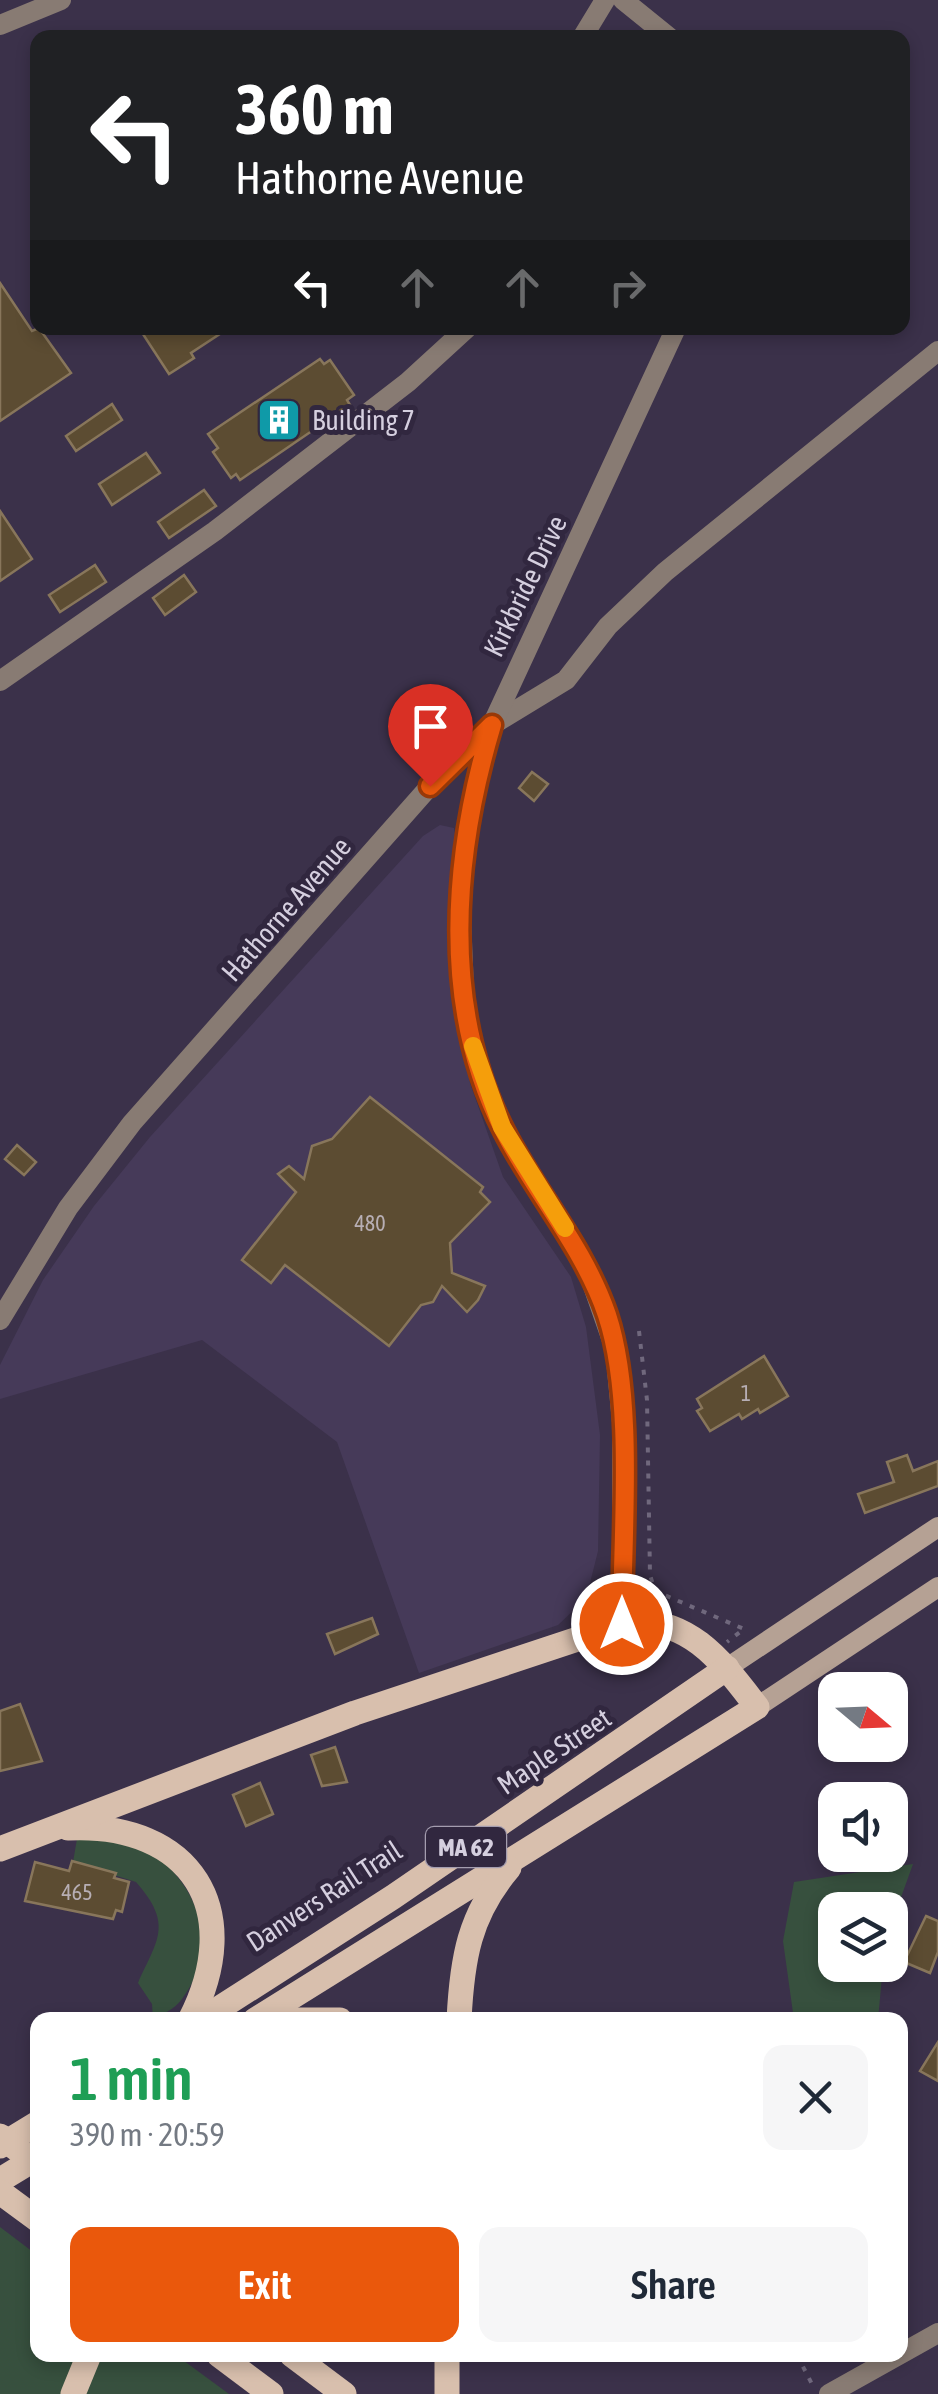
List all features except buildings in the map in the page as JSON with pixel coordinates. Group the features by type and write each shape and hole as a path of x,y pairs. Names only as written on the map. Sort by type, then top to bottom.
{"main road":[{"name":"Maple Street","path":"213,2012 406,1888 720,1660 938,1526"},
{"name":"MA 62","path":"268,2012 757,1707 938,1587"},
{"path":"0,1849 365,1710 622,1624 666,1624 688,1634 720,1660 757,1707"},
{"path":"43,1832 100,1828 140,1838 173,1856 196,1882 211,1914 215,1946 210,1977 194,2012"},
{"path":"460,2012 462,1963 473,1922 496,1883 530,1847"},
{"path":"0,2146 30,2128"},
{"path":"0,2136 30,2159"},
{"path":"30,2164 2,2189 30,2213"},
{"path":"73,2394 86,2362"},
{"path":"228,2362 271,2394"},
{"path":"301,2362 344,2394"},
{"path":"447,2362 447,2394"}],"street":[{"path":"0,25 61,0"},
{"path":"587,30 605,0"},
{"path":"624,0 660,30"},
{"path":"0,682 215,531 408,382 459,335"},
{"name":"Kirkbride Drive","path":"622,1624 620,1385 608,1318 575,1244 502,1127 465,1013 460,894 478,772 492,725 673,335"},
{"name":"Hathorne Avenue","path":"0,1320 68,1208 132,1123 430,786 492,725 566,680 608,626 665,572 938,351"},
{"path":"908,2350 938,2333"},
{"path":"828,2394 886,2362"}],"path":[{"path":"639,1331 647,1400 650,1574 655,1591 669,1600 744,1628 720,1660"},
{"path":"801,2362 818,2394"}],"shaded area":[{"path":"440,825 454,828 456,840 450,956 470,1083 503,1177 571,1277 586,1327 600,1435 598,1551 590,1583 576,1608 558,1625 419,1673 337,1442 202,1340 0,1399 0,1365 43,1280 94,1206 150,1137 423,836"}],"green space":[{"path":"77,1839 132,1842 158,1858 188,1892 202,1934 201,1956 195,1978 172,2009 152,2012 152,2004 138,1983 158,1932 155,1910 148,1897 136,1882 73,1862"},
{"path":"913,1864 903,1892 818,1892 818,1982 881,1982 879,2012 793,2012 783,1941 794,1882 860,1872 908,1872 908,1865"},
{"path":"0,2227 30,2250 30,2362 77,2362 62,2394 0,2394"},
{"path":"96,2362 186,2362 229,2394 84,2394"}],"slow traffic":[{"path":"473,1046 502,1127 565,1228"}],"place":[{"name":"Building 7","path":"279,420"}],"route":[{"path":"430,786 492,725 469,812 460,894 465,1013 472,1045 502,1127 575,1244 608,1318 620,1385 622,1624"}]}
